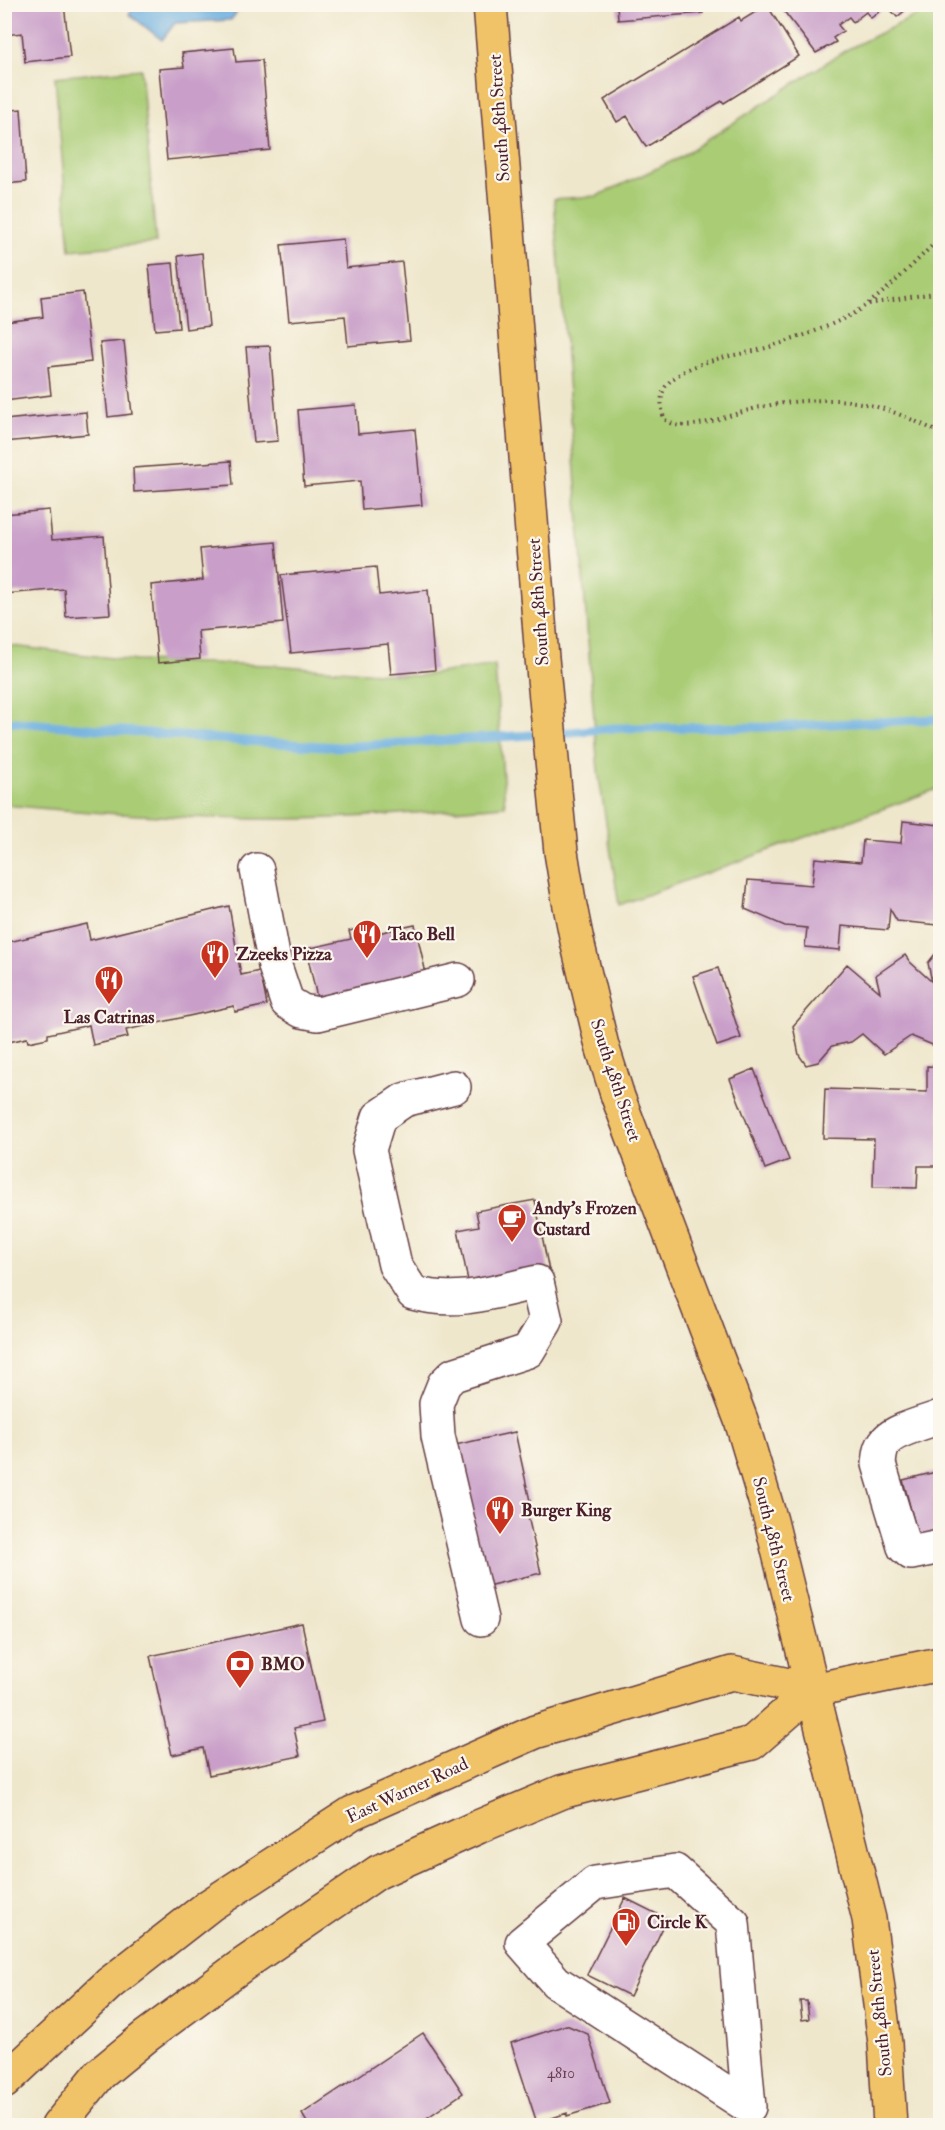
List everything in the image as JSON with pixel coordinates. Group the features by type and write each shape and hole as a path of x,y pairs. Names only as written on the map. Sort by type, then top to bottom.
{"main road":[{"name":"South 48th Street","path":"490,4 542,658 568,901 602,1046 618,1096 741,1420 758,1474 869,1918 885,2043 890,2126"},
{"name":"East Warner Road","path":"4,2082 110,1983 210,1905 352,1813 535,1732 732,1673 813,1690 940,1664"},
{"name":"East Warner Road","path":"58,2126 100,2074 145,2037 241,1965 378,1872 561,1792 752,1743 813,1690"}],"lane":[{"path":"257,870 275,966 287,1002 302,1011 318,1014 458,980"},
{"path":"454,1087 404,1100 379,1117 369,1150 395,1265 413,1293 437,1299 458,1300 537,1282 546,1321 528,1351 453,1375 444,1384 436,1404 438,1436 481,1619"},
{"path":"940,1417 887,1439 881,1450 879,1464 904,1547 911,1553 940,1547"},
{"path":"675,1871 733,1923 749,2108 556,1983 522,1943 595,1883 675,1871"}],"path":[{"path":"940,238 868,304 808,334 772,346 703,363 675,377 664,387 660,402 664,418 676,425 692,424 763,406 833,400 877,407 904,415 940,433"},
{"path":"868,304 940,292"}],"green space":[{"path":"940,5 940,788 619,905 598,771 554,199 597,196 679,158 846,50"},
{"path":"141,69 156,243 70,250 55,77"},
{"path":"4,645 136,661 271,665 418,676 495,665 505,806 351,817 259,819 132,815 5,805"}],"water":[{"path":"137,5 242,5 231,20 175,23 162,40 129,14"}],"building":[{"path":"4,4 64,4 70,57 25,62 22,33 4,35"},
{"path":"789,4 913,4 897,17 887,6 871,18 866,12 853,22 849,17 838,25 843,31 833,38 836,42 816,53 783,10"},
{"path":"617,5 703,5 703,13 618,20"},
{"path":"767,5 799,56 724,103 722,101 646,147 627,116 617,122 604,100 739,17 741,21"},
{"path":"234,48 236,62 262,60 270,150 167,160 159,69 184,67 182,53"},
{"path":"21,109 26,182 4,184 4,111"},
{"path":"343,239 346,268 402,262 410,340 348,346 345,316 289,321 281,245"},
{"path":"202,253 209,326 186,329 178,256"},
{"path":"173,263 179,328 155,330 149,265"},
{"path":"83,292 91,362 48,367 51,395 5,401 5,322 43,317 41,297"},
{"path":"124,341 132,414 108,417 100,343"},
{"path":"270,346 278,441 254,443 246,347"},
{"path":"356,405 358,434 415,429 422,505 362,510 360,481 304,486 298,410"},
{"path":"86,412 88,434 4,442 4,420"},
{"path":"231,461 233,485 134,492 133,468"},
{"path":"49,510 52,540 104,536 110,614 66,617 64,589 4,594 4,514"},
{"path":"276,542 283,623 198,631 200,659 158,663 151,585 203,580 200,549"},
{"path":"376,567 379,595 428,590 435,670 391,674 388,644 291,653 281,575"},
{"path":"903,821 940,825 938,925 897,921 890,909 888,930 842,926 840,950 805,947 807,928 785,926 745,909 748,880 812,885 815,858 861,862 863,840 901,843"},
{"path":"229,906 241,975 260,971 267,1005 235,1012 234,1006 126,1030 128,1037 93,1045 89,1025 48,1034 48,1038 28,1042 27,1038 4,1043 4,943 87,924 90,940"},
{"path":"415,925 427,978 318,1002 306,949 351,939 349,931 372,926 373,934"},
{"path":"940,948 940,1038 935,1046 911,1036 884,1054 862,1034 851,1042 832,1046 818,1062 806,1065 799,1055 793,1026 847,964 880,992 876,975 905,955 932,982 928,963"},
{"path":"718,968 741,1038 717,1046 693,976"},
{"path":"927,1066 940,1067 940,1166 918,1166 917,1188 873,1187 874,1139 823,1138 825,1089 927,1092"},
{"path":"754,1069 789,1160 765,1169 730,1079"},
{"path":"535,1200 549,1271 469,1286 458,1230 479,1226 476,1211"},
{"name":"Burger King","path":"515,1432 530,1501 525,1503 541,1573 487,1586 455,1445"},
{"path":"940,1471 940,1535 919,1540 903,1480"},
{"path":"302,1623 323,1722 294,1728 300,1756 209,1775 203,1748 172,1755 150,1656"},
{"path":"625,1898 667,1919 630,1996 587,1975"},
{"path":"800,2001 807,2001 809,2019 802,2020"},
{"path":"566,2025 588,2034 610,2103 537,2123 511,2043"},
{"path":"423,2033 463,2093 415,2126 309,2126 302,2114"}],"waterway":[{"path":"4,721 339,747 614,728 769,727 940,719"}],"place":[{"name":"Taco Bell","path":"367,960"},
{"name":"Zzeeks Pizza","path":"215,980"},
{"name":"Las Catrinas","path":"109,1006"},
{"name":"Andy's Frozen Custard","path":"512,1244"},
{"name":"Burger King","path":"500,1536"},
{"name":"BMO","path":"240,1690"},
{"name":"Circle K","path":"626,1948"}]}
